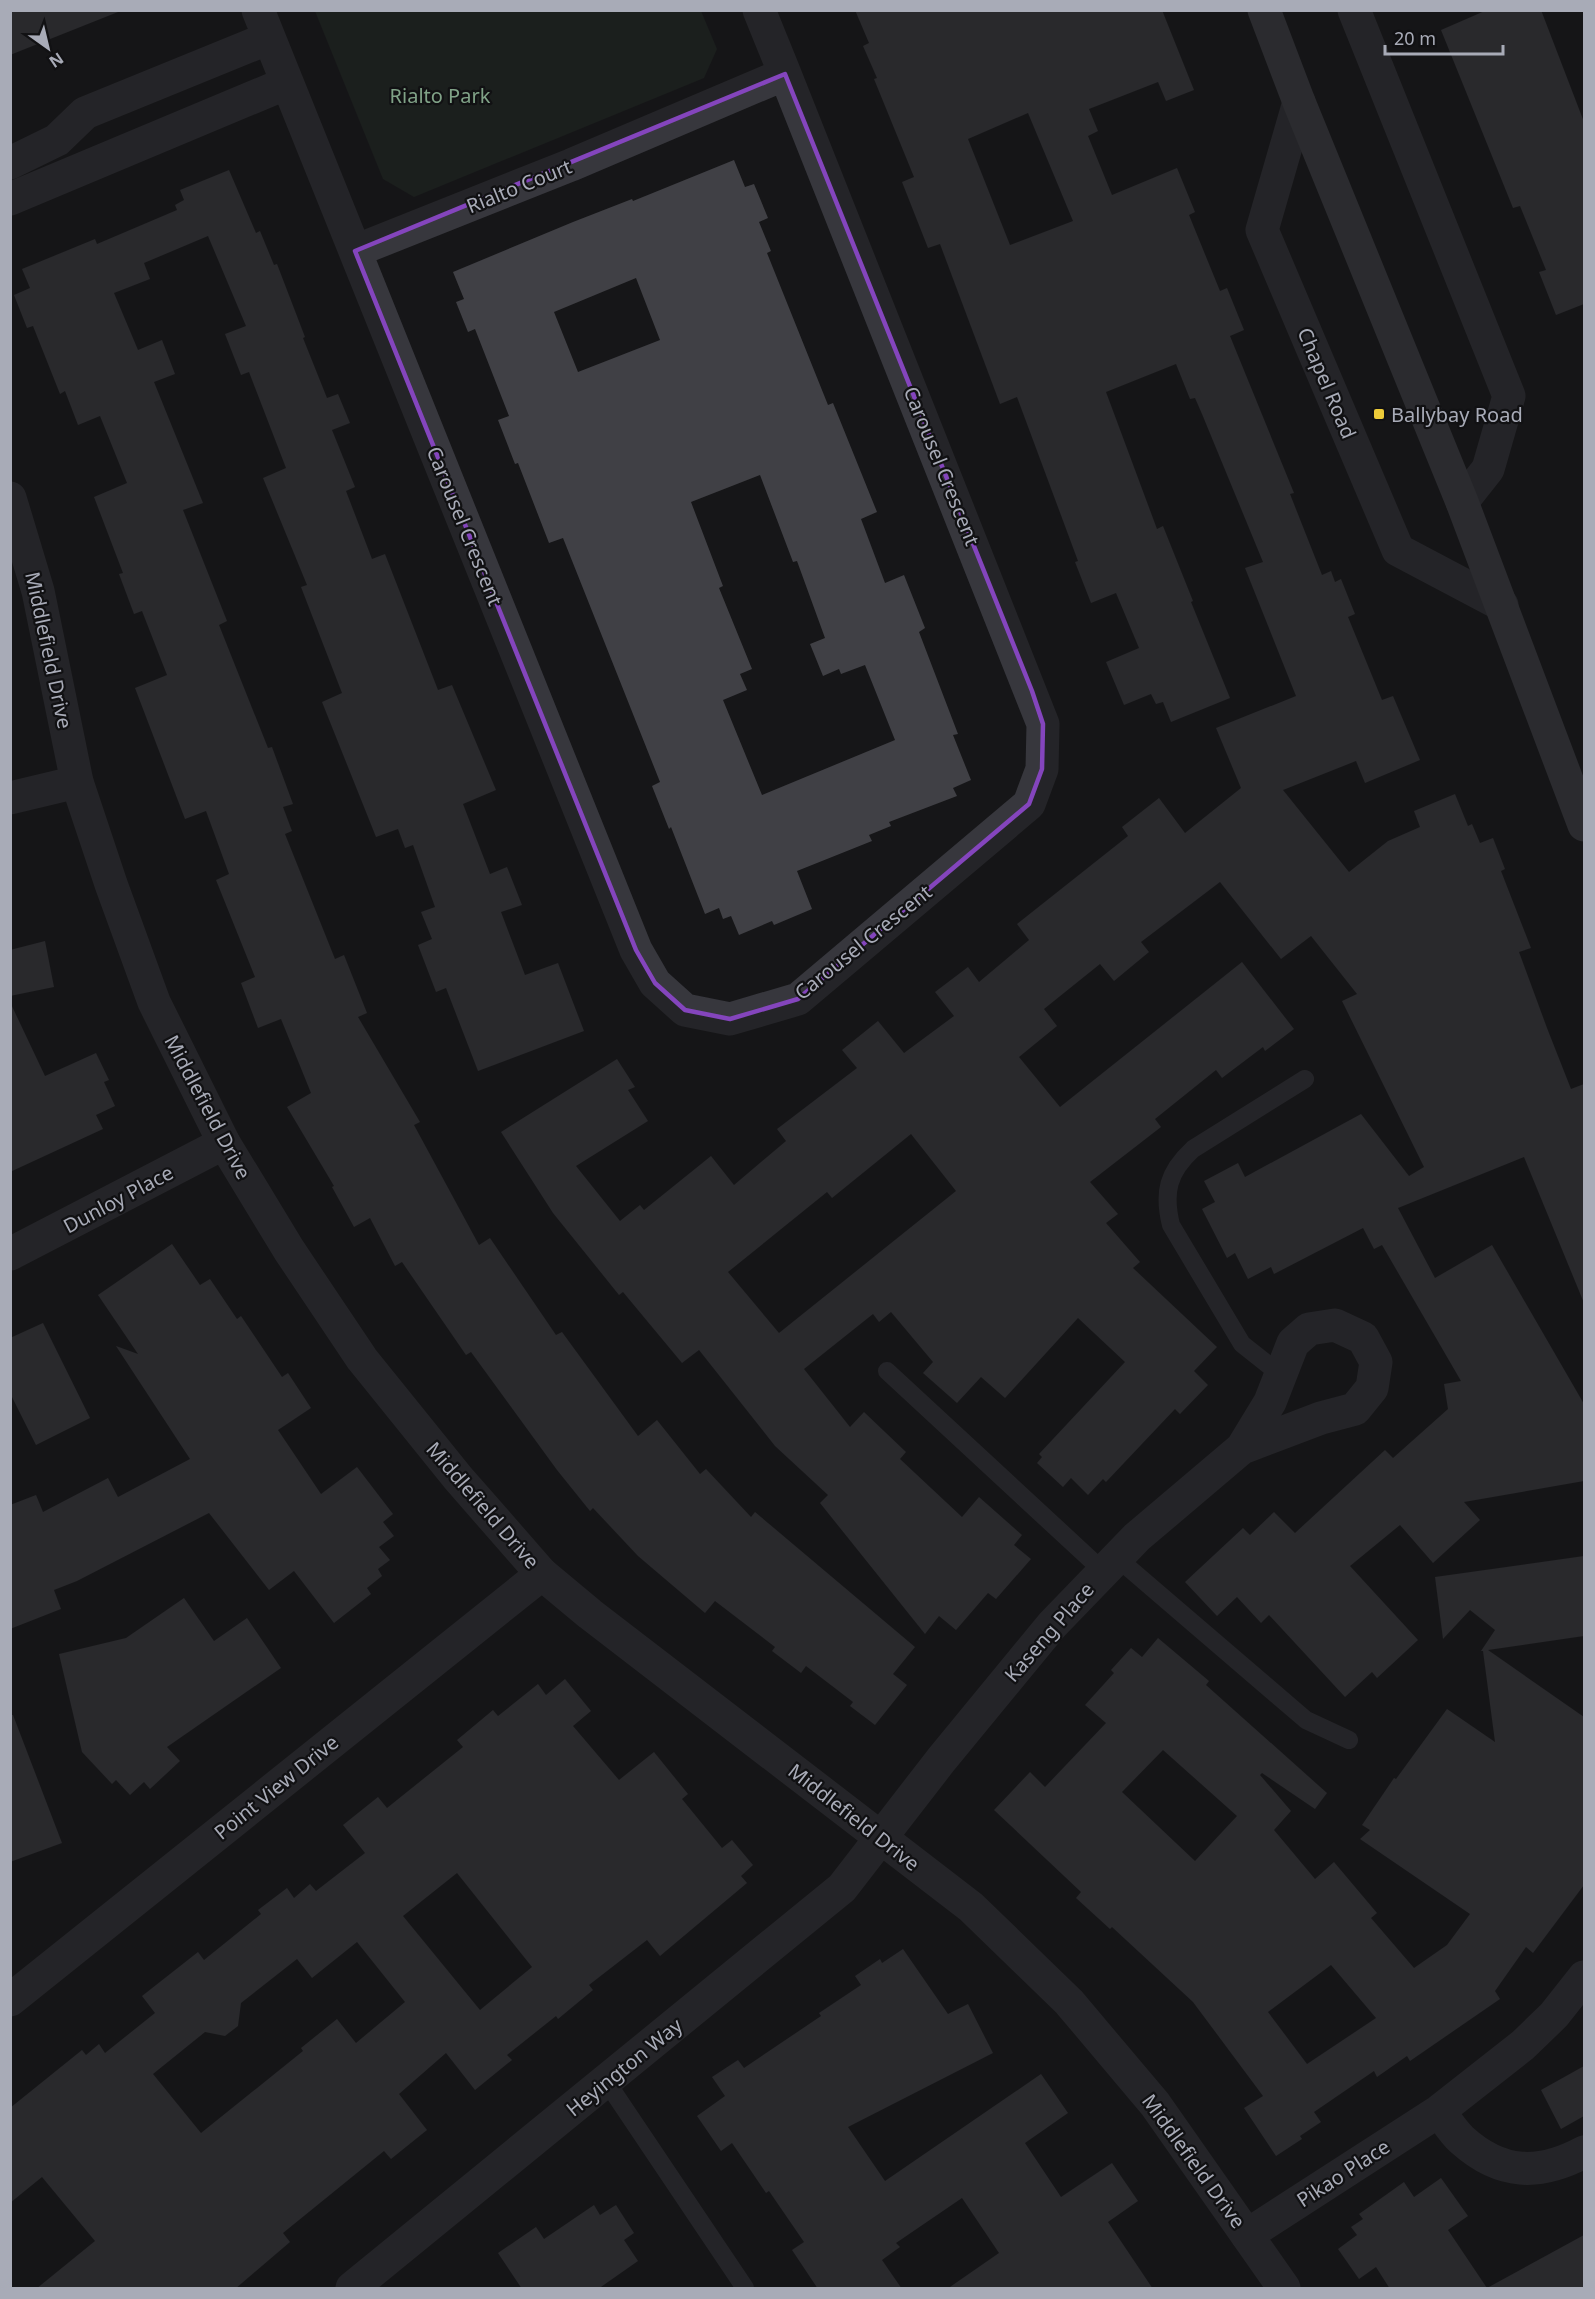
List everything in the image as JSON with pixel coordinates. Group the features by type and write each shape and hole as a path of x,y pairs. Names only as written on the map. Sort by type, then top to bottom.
{"main road":[{"path":"1264,10 1299,102 1462,502 1584,825"}],"street":[{"path":"759,10 785,74"},
{"path":"1354,10 1509,396 1488,469 1462,502"},
{"path":"10,163 57,140 85,113 117,100 264,24 355,250"},
{"name":"Carousel Crescent","path":"355,250 636,950 655,983 685,1010 730,1019 798,999 1029,804 1042,769 1043,724 1032,691 785,74"},
{"name":"Rialto Court","path":"355,250 571,165 785,74"},
{"path":"10,199 287,83"},
{"path":"117,100 136,146"},
{"name":"Chapel Road","path":"1299,102 1262,230 1398,550 1502,605"},
{"name":"Middlefield Drive","path":"10,498 38,591 76,782 154,1002 224,1143 290,1251 362,1359 458,1478 542,1574 590,1614 971,1907 1069,2002 1155,2104 1284,2289"},
{"path":"10,798 76,782"},
{"name":"Dunloy Place","path":"10,1254 224,1143"},
{"name":"Kaseng Place","path":"881,1838 941,1760 1037,1643 1110,1564 1137,1537 1242,1448 1270,1402 1293,1343 1309,1329 1335,1325 1363,1338 1376,1362 1372,1388 1354,1409 1321,1418 1242,1448"},
{"name":"Point View Drive","path":"10,2000 542,1574"},
{"name":"Heyington Way","path":"355,2288 842,1888 881,1838"},
{"name":"Pikao Place","path":"1247,2235 1438,2111 1524,2045 1554,2015 1584,1977"},
{"path":"1438,2111 1461,2139 1496,2163 1521,2170 1546,2167 1569,2160 1584,2152"}],"lane":[{"path":"1281,1375 1242,1344 1171,1225 1166,1206 1173,1173 1193,1149 1305,1079"},
{"path":"887,1371 1110,1564 1306,1720 1349,1740"},
{"path":"606,2081 745,2289"}],"highlighted area":[{"path":"785,74 1032,691 1043,724 1042,769 1029,804 798,999 730,1019 685,1010 655,983 636,950 355,251"}],"green space":[{"name":"Rialto Park","path":"315,11 701,11 717,49 704,78 414,197 383,179"}],"building":[{"path":"10,10 118,10 118,12 10,55"},
{"path":"855,10 1162,10 1194,90 1166,101 1158,82 1089,109 1098,131 1088,136 1112,195 1177,168 1195,212 1189,215 1220,291 1227,288 1244,330 1230,336 1294,493 1290,494 1322,575 1331,571 1335,582 1341,579 1355,614 1348,617 1382,700 1393,696 1420,760 1365,783 1356,761 1283,790 1349,872 1388,841 1420,827 1414,811 1455,794 1468,826 1472,824 1480,843 1493,838 1505,869 1501,871 1531,948 1519,952 1547,1028 1571,1089 1584,1084 1584,1303 1524,1157 1398,1208 1435,1278 1492,1245 1584,1404 1584,1481 1464,1502 1480,1520 1433,1563 1400,1525 1350,1566 1418,1640 1377,1678 1372,1672 1345,1697 1269,1615 1261,1623 1237,1597 1217,1616 1185,1582 1243,1528 1250,1535 1274,1512 1295,1533 1385,1450 1393,1458 1448,1409 1444,1384 1461,1381 1382,1245 1374,1249 1363,1228 1274,1274 1271,1267 1248,1279 1235,1253 1227,1258 1202,1209 1215,1202 1204,1181 1238,1163 1245,1177 1361,1114 1409,1176 1424,1167 1342,1001 1357,994 1311,936 1281,959 1220,882 1141,942 1149,952 1114,981 1100,964 1044,1009 1057,1026 1019,1057 1060,1107 1242,962 1294,1029 1265,1051 1263,1047 1222,1078 1216,1070 1155,1119 1161,1127 1090,1182 1118,1214 1106,1223 1140,1262 1133,1268 1217,1347 1194,1371 1208,1385 1180,1414 1175,1409 1106,1482 1103,1479 1088,1495 1071,1478 1063,1487 1037,1463 1042,1457 1039,1454 1125,1362 1078,1318 1005,1398 981,1377 957,1403 923,1373 933,1362 891,1312 879,1322 873,1314 804,1369 850,1427 864,1412 906,1452 900,1459 962,1517 979,1497 1022,1535 1014,1545 1031,1559 996,1599 988,1593 956,1630 939,1616 925,1634 820,1503 828,1495 775,1446 699,1350 682,1363 623,1292 619,1295 553,1213 501,1132 617,1059 635,1087 628,1090 648,1121 576,1166 620,1221 640,1205 644,1210 711,1156 734,1185 786,1141 777,1129 857,1068 842,1050 878,1021 904,1053 954,1016 935,992 968,967 979,982 1029,940 1017,924 1128,836 1122,827 1159,798 1185,833 1241,788 1216,728 1296,696 1245,568 1263,562 1195,398 1190,399 1176,364 1106,392 1157,529 1163,526 1230,698 1171,722 1163,702 1156,704 1151,694 1124,705 1106,662 1139,648 1116,593 1091,603 1075,562 1078,561 1017,397 1000,404 940,244 928,248 902,182 914,177 874,79 877,78 863,46 869,43","holes":["1028,113 1073,221 1010,245 968,139","911,1134 956,1191 779,1333 728,1272 827,1192 832,1198"]},
{"path":"1487,10 1541,10 1584,122 1584,304 1556,315 1539,272 1546,270 1520,206 1513,208 1441,30"},
{"path":"734,160 745,187 754,184 768,218 759,222 771,251 767,253 828,405 833,403 877,512 861,519 885,583 904,575 925,628 919,632 958,734 953,735 971,780 953,788 957,796 889,822 891,826 869,835 872,841 797,871 812,909 774,925 772,921 739,935 731,916 723,919 719,908 705,914 671,827 669,829 652,786 660,782 563,538 549,543 518,463 515,464 498,420 509,416 475,329 468,332 456,302 464,299 453,272 573,222 632,199 633,201","holes":["636,278 660,340 578,372 554,312","760,475 793,562 797,561 825,638 810,644 823,676 839,669 841,674 865,665 895,740 762,795 723,700 747,690 740,674 752,669 719,588 723,586 691,502"]},
{"path":"229,170 256,233 260,231 274,265 277,264 327,398 338,394 350,423 332,430 355,487 346,491 372,559 385,554 438,690 452,685 496,790 463,804 490,874 507,867 522,905 501,912 525,975 558,963 584,1031 478,1071 446,988 436,992 418,945 432,939 421,912 435,907 413,845 405,848 398,829 376,837 322,702 342,693 301,587 307,585 263,478 286,468 249,372 241,375 225,334 246,326 208,236 144,263 150,279 114,293 138,350 162,340 175,374 154,382 203,503 183,510 227,621 219,625 268,748 272,747 293,804 283,807 292,831 285,834 335,959 344,955 367,1013 358,1017 420,1122 414,1125 479,1245 490,1238 556,1335 562,1332 638,1436 657,1420 700,1474 706,1469 751,1517 755,1512 915,1647 893,1674 907,1685 875,1725 850,1706 853,1702 806,1666 801,1673 772,1651 775,1647 715,1601 705,1613 638,1556 593,1508 590,1511 557,1470 471,1352 466,1355 402,1262 395,1266 370,1218 354,1227 332,1187 334,1186 287,1107 311,1093 281,1019 258,1028 241,983 255,977 216,880 229,874 206,811 185,819 135,688 167,675 142,611 134,614 119,574 123,573 94,497 127,483 100,416 78,425 65,391 60,394 33,326 27,328 14,295 30,288 22,269 95,239 97,244 177,210 175,205 184,200 180,190"},
{"path":"45,941 54,987 10,996 10,950"},
{"path":"10,1002 45,1076 96,1053 109,1080 104,1082 115,1106 96,1115 103,1129 10,1172"},
{"path":"172,1244 200,1285 210,1279 237,1319 241,1316 282,1377 288,1373 311,1408 278,1430 321,1494 357,1467 393,1514 383,1522 394,1536 379,1547 390,1560 378,1569 382,1576 367,1588 371,1594 334,1623 294,1571 269,1590 209,1513 77,1581 54,1590 61,1609 10,1629 10,1505 36,1495 43,1512 108,1478 118,1497 190,1459 116,1346 138,1354 98,1295"},
{"path":"43,1323 90,1418 36,1445 10,1393 10,1338"},
{"path":"1584,1556 1584,1636 1488,1650 1584,1717 1584,1885 1533,1953 1526,1947 1495,1991 1500,1999 1410,2061 1407,2056 1377,2077 1374,2071 1314,2112 1321,2122 1300,2136 1302,2139 1276,2156 1244,2108 1263,2096 1193,2002 1112,1927 1110,1929 1076,1898 1081,1892 994,1810 1030,1772 1045,1787 1106,1723 1085,1705 1114,1673 1111,1670 1131,1648 1142,1657 1158,1638 1209,1681 1206,1685 1327,1793 1315,1809 1262,1773 1260,1775 1291,1811 1274,1830 1315,1879 1334,1862 1377,1913 1371,1918 1414,1968 1447,1945 1470,1914 1360,1839 1370,1830 1362,1825 1394,1778 1396,1779 1447,1709 1495,1742 1483,1651 1481,1651 1495,1630 1470,1610 1443,1639 1435,1577","holes":["1163,1750 1237,1816 1195,1861 1122,1792","1331,1965 1376,2018 1307,2064 1268,2012"]},
{"path":"184,1598 214,1641 247,1618 281,1668 167,1747 180,1761 150,1789 144,1782 130,1795 116,1780 112,1784 82,1752 59,1654 126,1638"},
{"path":"565,1679 591,1711 573,1726 619,1780 654,1752 688,1794 682,1799 722,1848 732,1840 753,1865 741,1876 747,1883 660,1956 647,1940 589,1985 593,1990 558,2019 556,2016 507,2055 512,2060 475,2090 446,2053 399,2094 427,2130 391,2159 384,2151 283,2233 290,2242 235,2289 36,2289 95,2241 42,2177 10,2203 10,2108 82,2050 86,2055 99,2044 105,2053 155,2013 142,1996 198,1952 204,1960 261,1914 258,1910 287,1888 294,1898 310,1884 316,1891 365,1853 343,1825 378,1797 387,1808 463,1747 457,1740 493,1710 498,1716 538,1684 546,1695","holes":["457,1873 532,1967 480,2010 403,1916","357,1942 405,2002 356,2043 337,2019 301,2048 303,2051 201,2133 153,2074 205,2032 225,2036 238,2026 241,2003 297,1959 312,1978"]},
{"path":"10,1715 13,1715 62,1843 10,1862"},
{"path":"903,1949 948,2014 968,2004 993,2053 848,2127 885,2181 1041,2074 1068,2113 1025,2143 1061,2197 1112,2163 1138,2201 1108,2222 1153,2289 947,2289 999,2253 962,2198 896,2243 900,2247 882,2260 902,2289 818,2289 792,2250 804,2242 769,2191 766,2193 732,2143 721,2151 697,2116 725,2096 712,2077 738,2060 744,2068 821,2016 819,2013 861,1985 855,1976 880,1959 882,1963"},
{"path":"1584,2066 1584,2116 1561,2129 1541,2090"},
{"path":"1441,2178 1468,2216 1448,2230 1487,2288 1584,2235 1584,2289 1390,2289 1376,2267 1359,2279 1338,2249 1357,2235 1351,2227 1363,2219 1359,2214 1404,2182 1414,2197"},
{"path":"594,2205 600,2215 616,2205 634,2233 624,2240 638,2261 598,2289 522,2289 498,2253 536,2227 544,2239"}],"place":[{"name":"Ballybay Road","path":"1379,414"}]}
